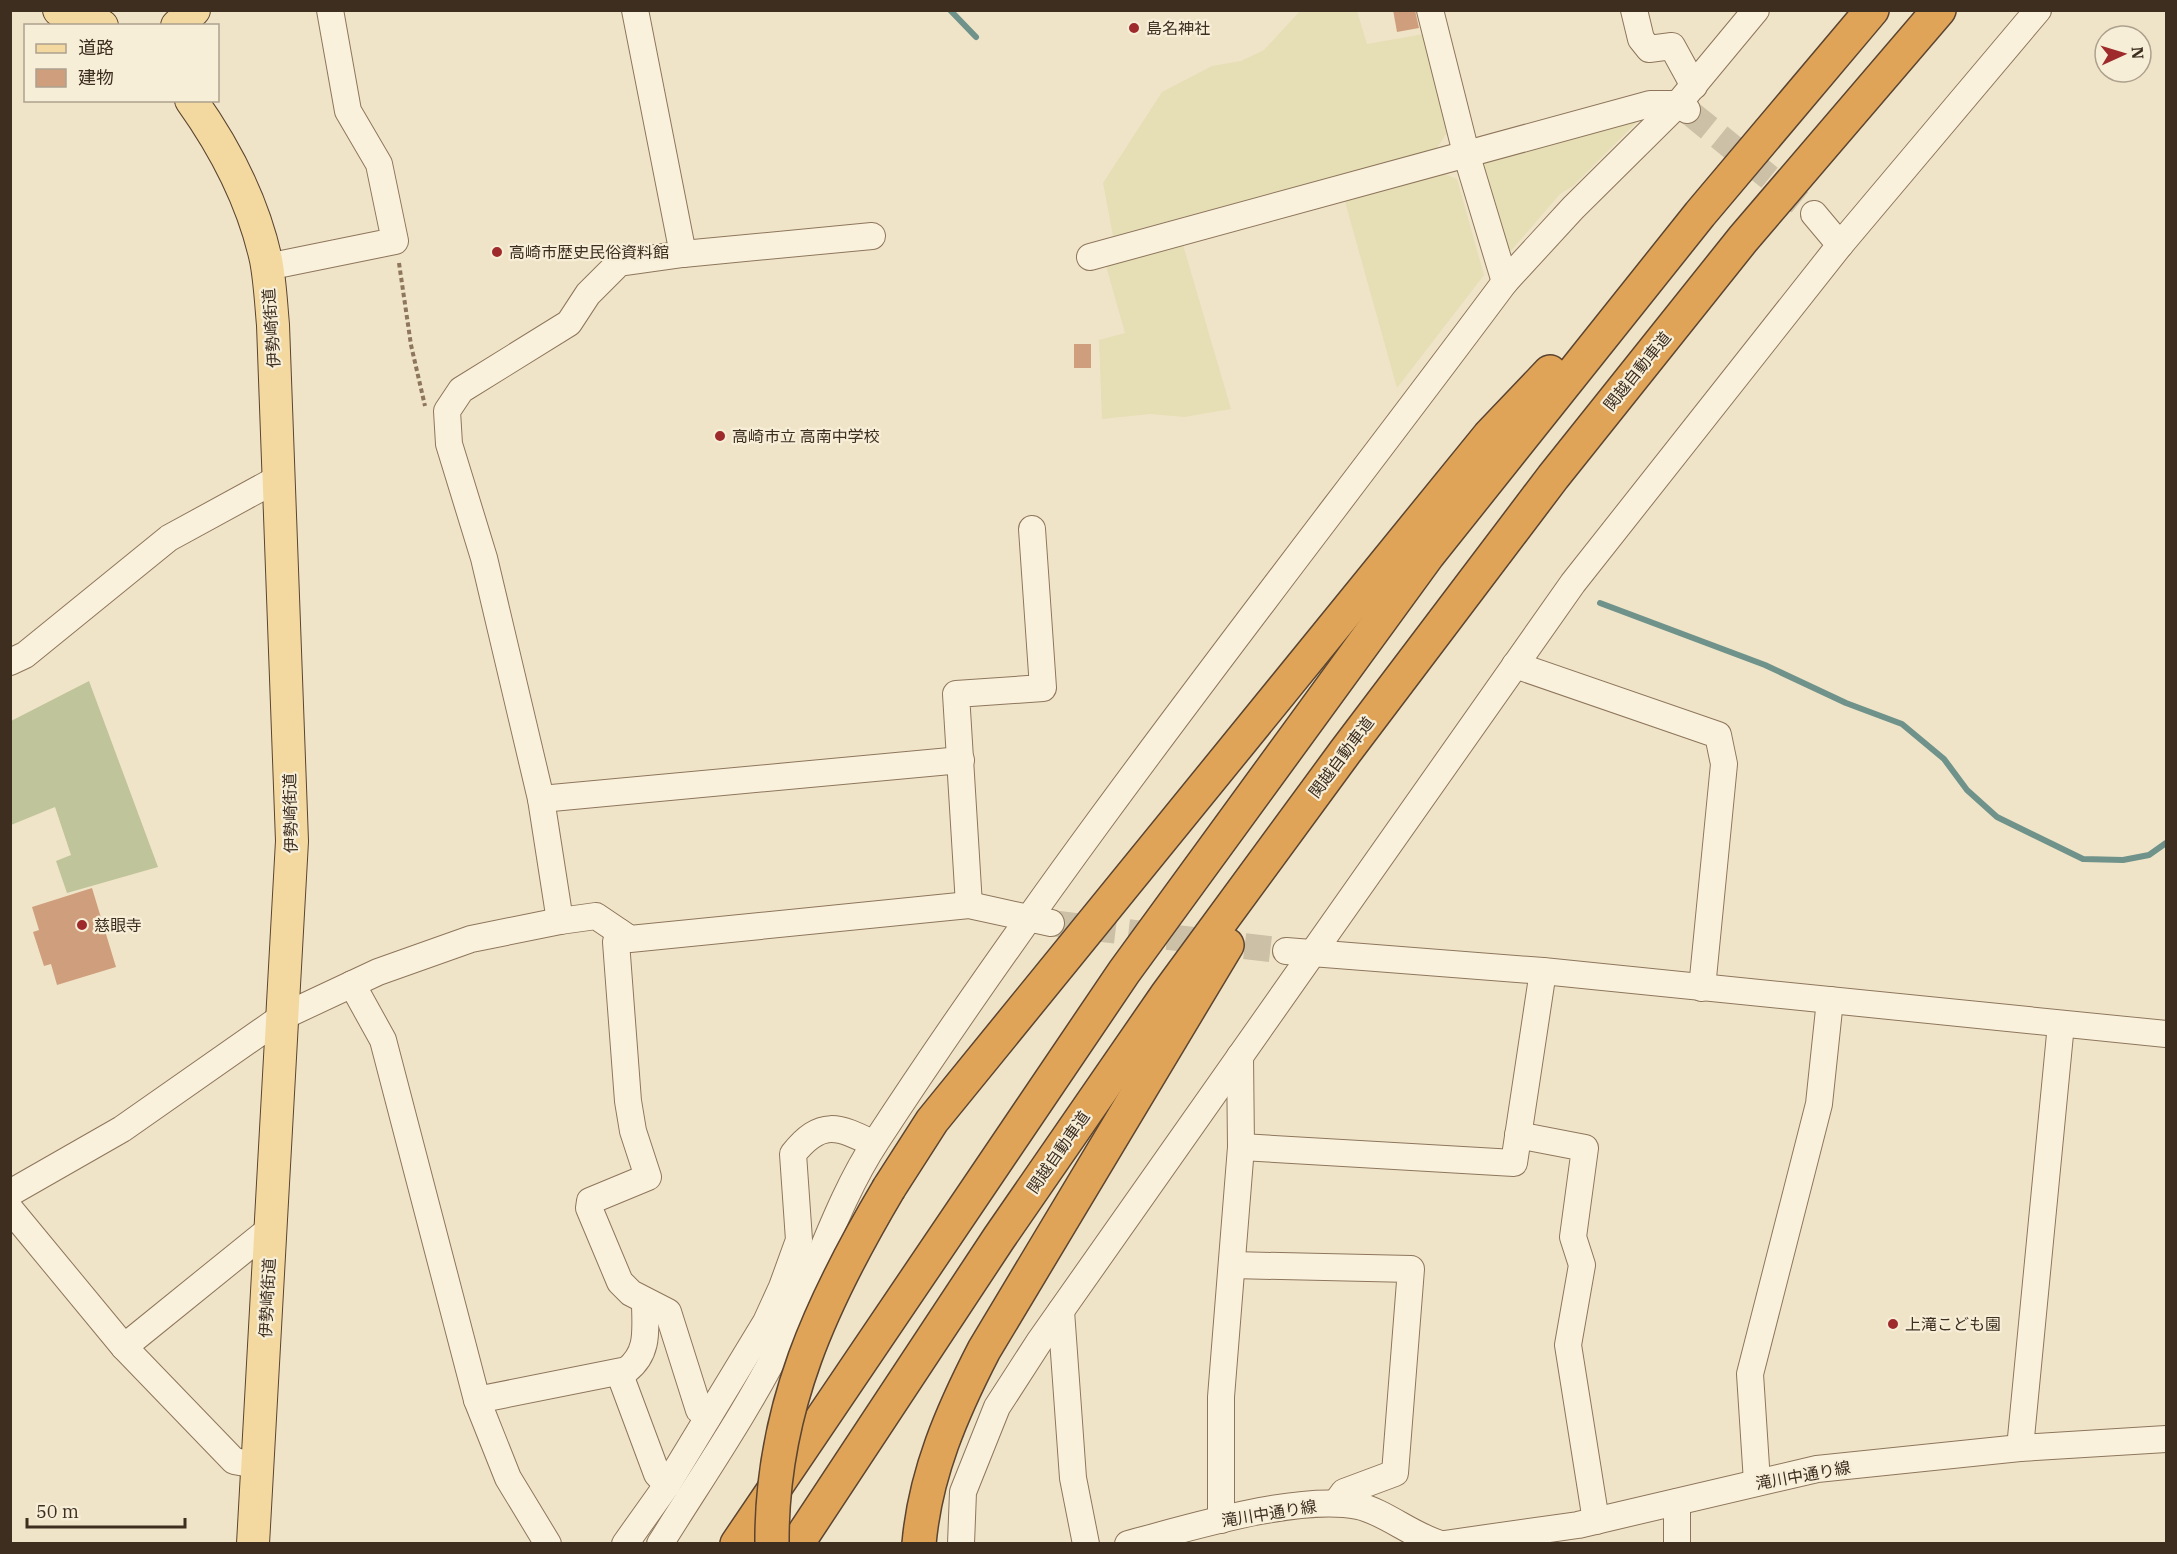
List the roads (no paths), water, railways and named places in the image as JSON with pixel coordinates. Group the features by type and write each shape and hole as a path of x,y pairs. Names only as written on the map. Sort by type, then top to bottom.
{"highway":[{"path":"737,1544 1158,926 1428,555 1700,214 1872,10"},
{"name":"関越自動車道","path":"797,1544 999,1238 1146,1025 1345,752 1553,477 1743,239 1939,10"},
{"path":"772,1544 776,1478 785,1423 818,1318 842,1269 889,1188 932,1121 1489,436 1700,214"},
{"path":"919,1544 929,1482 942,1441 957,1402 984,1350 1345,752"}],"main road":[{"path":"59,10 99,24"},
{"path":"179,24 194,10"},
{"name":"伊勢崎街道","path":"192,102 222,147 247,194 267,267 273,325 292,841 253,1544"}],"street":[{"path":"267,267 395,241 379,164 348,111 330,10"},
{"path":"635,10 683,254"},
{"path":"1431,10 1466,153 1505,282"},
{"path":"1634,10 1641,39 1649,49 1672,46 1687,101"},
{"path":"660,1544 740,1415 784,1338 846,1200 874,1144 1040,921 1505,282 1573,208 1687,101 1756,10"},
{"path":"961,1544 963,1492 997,1407 1061,1311 1240,1056 1298,952 1515,665 1573,583 1840,245 2038,10"},
{"path":"1090,256 1650,104 1687,101"},
{"path":"1814,214 1840,245"},
{"path":"560,921 541,799 484,558 449,444 447,411 461,390 569,323 588,294 619,263 683,254 872,236"},
{"path":"10,662 25,655 169,538 279,478"},
{"path":"969,905 956,694 1043,688 1032,529"},
{"path":"1515,665 1718,735 1724,764 1702,988"},
{"path":"541,799 961,760"},
{"path":"256,1465 234,1461 124,1347 11,1194 122,1129 282,1017 352,984 471,939 596,916 630,939 969,905 1040,921"},
{"path":"619,932 616,942 626,1083 633,1131 648,1177 590,1201 589,1208 620,1282 631,1293 668,1312 699,1410 708,1417"},
{"path":"1298,952 1543,971 2166,1035"},
{"path":"1241,1147 1514,1163 1543,971"},
{"path":"352,984 383,1040 477,1400 508,1478 548,1544"},
{"path":"1757,1482 1750,1374 1819,1104 1830,1000"},
{"path":"2020,1448 2061,1024"},
{"path":"1221,1520 1221,1397 1241,1147 1240,1056"},
{"path":"625,1544 667,1485 766,1322 799,1240 793,1154 814,1133 828,1129 843,1129 874,1144"},
{"path":"1518,1135 1585,1148 1573,1237 1582,1265 1568,1345 1596,1521"},
{"path":"124,1347 271,1228"},
{"path":"1232,1265 1411,1269 1395,1473 1344,1492 1336,1503"},
{"path":"477,1400 627,1370 639,1361 644,1352 645,1301"},
{"path":"1061,1311 1073,1478 1086,1544"},
{"path":"619,1372 657,1474 667,1485"},
{"name":"滝川中通り線","path":"1128,1544 1173,1538 1221,1520 1307,1504 1336,1503 1361,1507 1426,1539 1443,1544 1596,1521 1817,1469 2020,1448 2166,1440"},
{"path":"1677,1502 1677,1544"}],"waterway":[{"path":"950,10 976,37"},
{"path":"1600,603 1765,665 1846,703 1902,724 1944,759 1967,790 1997,817 2083,859 2123,860 2149,855 2166,843"}],"tunnel":[{"path":"1689,112 1814,214"},
{"path":"1051,923 1286,951"}],"place":[{"name":"島名神社","path":"1134,28"},
{"name":"高崎市歴史民俗資料館","path":"497,252"},
{"name":"高崎市立 高南中学校","path":"720,436"},
{"name":"慈眼寺","path":"82,925"},
{"name":"上滝こども園","path":"1893,1324"}]}
